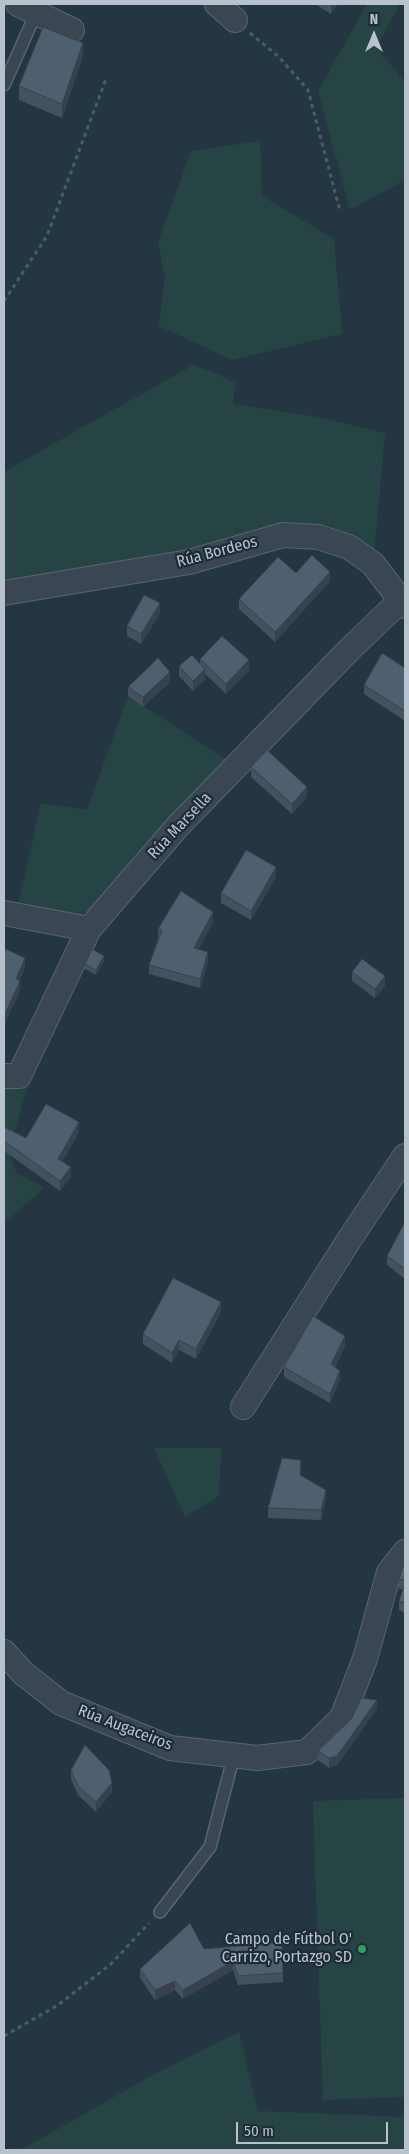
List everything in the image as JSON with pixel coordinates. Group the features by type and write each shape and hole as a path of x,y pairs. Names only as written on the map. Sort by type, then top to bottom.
{"street":[{"path":"217,4 235,20"},
{"path":"27,8 72,30"},
{"name":"Rúa Bordeos","path":"4,593 189,562 283,535 318,537 349,547 373,564 403,603"},
{"name":"Rúa Marsella","path":"4,1076 19,1076 89,929 178,826 349,650 403,603"},
{"path":"4,913 89,929"},
{"path":"243,1407 405,1156"},
{"name":"Rúa Augaceiros","path":"4,1652 23,1673 61,1702 170,1748 257,1758 307,1752 342,1718 364,1659 389,1572 405,1552"}],"lane":[{"path":"4,85 27,8"},
{"path":"160,1912 210,1847 234,1755"}],"path":[{"path":"235,20 278,56 308,90 340,211"},
{"path":"4,301 47,236 106,79"},
{"path":"4,2036 58,2005 111,1964 160,1912"}],"green space":[{"path":"367,4 400,4 376,48 405,81 405,180 350,210 318,91"},
{"path":"260,141 262,196 334,239 342,334 232,360 159,326 165,278 158,242 191,151"},
{"path":"193,365 216,373 235,383 233,404 318,417 385,433 374,555 345,537 162,558 4,580 4,472"},
{"path":"128,696 229,761 89,910 73,919 17,908 41,803 87,810"},
{"path":"28,1084 12,1141 10,1155 16,1172 44,1188 4,1223 4,1085"},
{"path":"154,1448 221,1448 219,1496 185,1517"},
{"name":"Campo de Fútbol O' Carrizo, Portazgo SD","path":"405,1798 405,2097 323,2100 313,1801"},
{"path":"239,2032 258,2111 405,2117 405,2150 21,2150 149,2077"}],"building":[{"path":"43,27 83,43 62,104 19,86"},
{"path":"312,555 330,572 275,632 239,599 278,557 296,573"},
{"path":"144,595 160,603 141,634 127,626"},
{"path":"222,636 249,660 226,684 200,659"},
{"path":"382,653 405,668 405,711 364,685"},
{"path":"192,655 205,669 193,681 179,666"},
{"path":"158,658 170,672 143,697 128,687"},
{"path":"267,750 307,787 292,804 251,767"},
{"path":"246,850 276,867 251,911 221,893"},
{"path":"181,891 213,912 194,948 208,952 200,979 149,965 162,930 158,929"},
{"path":"6,949 25,958 16,979 20,981 4,1016 4,953"},
{"path":"92,949 104,956 96,970 85,964"},
{"path":"362,959 385,976 375,989 352,972"},
{"path":"46,1104 79,1122 58,1159 71,1167 60,1181 4,1141 4,1127 26,1138"},
{"path":"405,1222 405,1269 387,1256"},
{"path":"173,1278 221,1302 196,1349 179,1340 172,1353 143,1334"},
{"path":"313,1316 345,1336 331,1364 340,1371 330,1394 284,1367"},
{"path":"282,1458 301,1460 300,1475 326,1490 321,1510 268,1508"},
{"path":"405,1564 405,1580 399,1579 402,1569"},
{"path":"405,1583 405,1603 399,1601"},
{"path":"361,1698 377,1700 337,1756 329,1758 318,1751 352,1718"},
{"path":"85,1745 109,1770 112,1783 96,1802 78,1786 71,1770"},
{"path":"190,1923 204,1949 282,1942 283,1973 238,1976 233,1961 183,1990 175,1981 155,1990 140,1969"}],"place":[{"name":"Campo de Fútbol O' Carrizo, Portazgo SD","path":"362,1949"}]}
